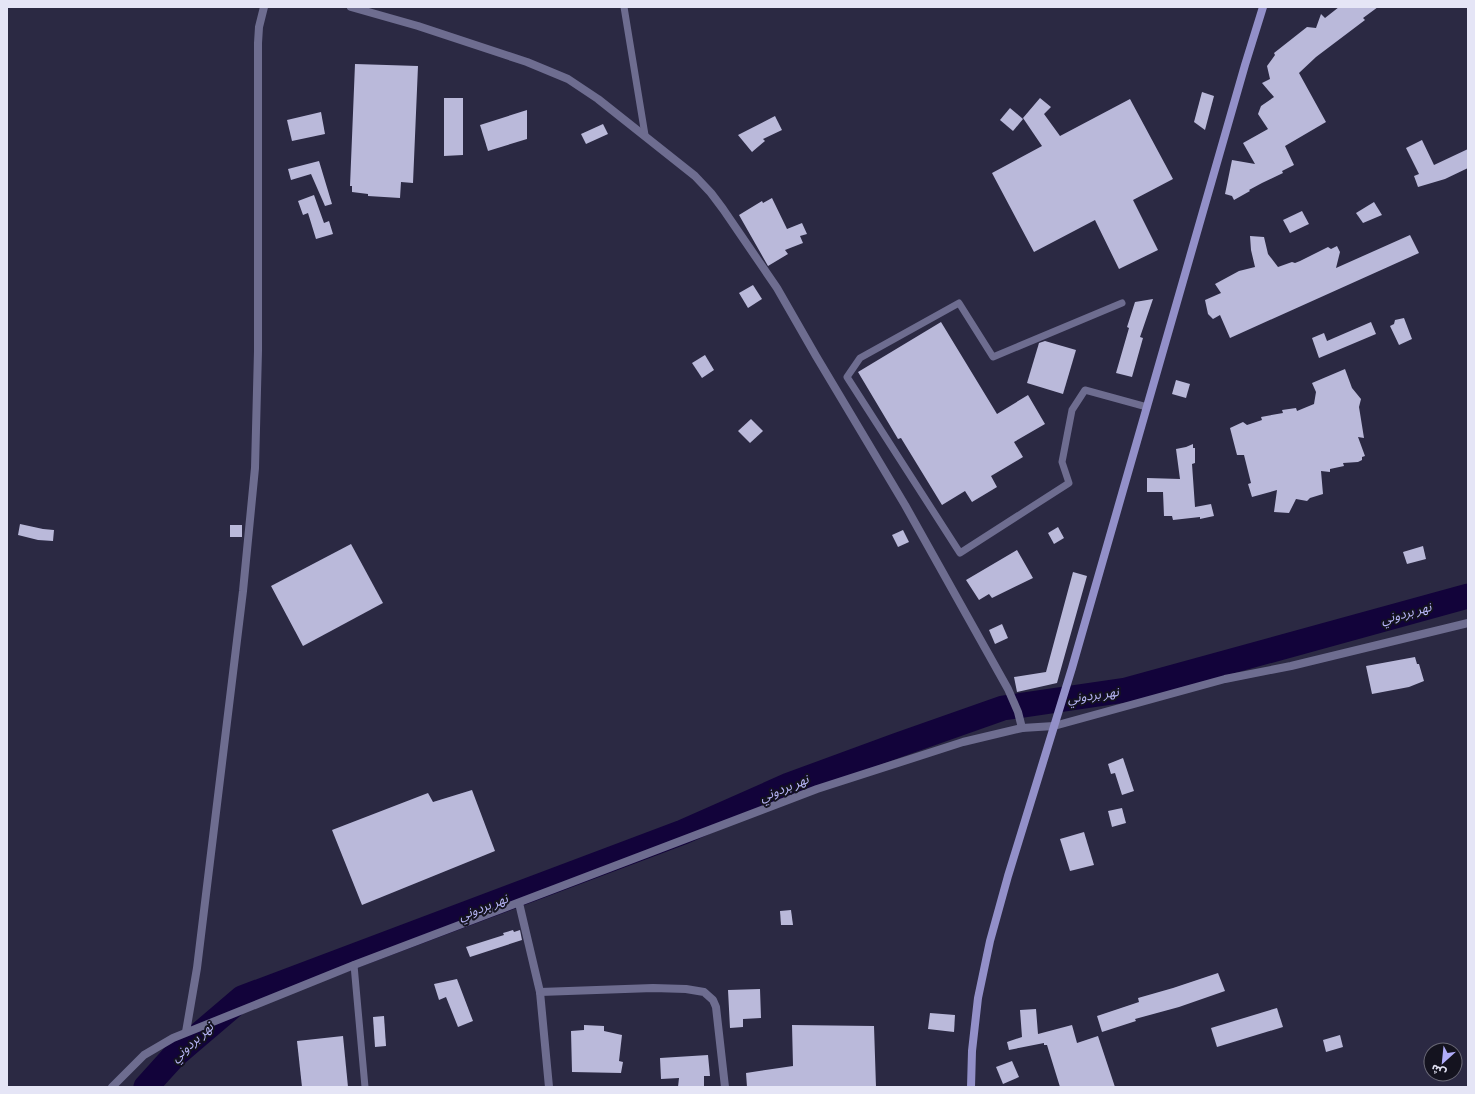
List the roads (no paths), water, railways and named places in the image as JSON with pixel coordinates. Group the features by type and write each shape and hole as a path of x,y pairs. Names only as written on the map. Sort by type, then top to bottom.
{"main road":[{"path":"971,1087 972,1051 978,998 990,941 1010,868 1072,668 1263,7"}],"street":[{"path":"186,1032 197,968 243,591 255,468 258,351 258,43 259,27 264,7"},
{"path":"351,7 418,26 527,62 568,79 598,99 645,135 695,176 711,193 773,282 905,505 1008,689 1018,712 1022,728"},
{"path":"112,1087 144,1055 172,1038 186,1032 242,1011 354,965 816,788 963,742 1022,728 1054,726 1225,679 1291,666 1468,623"},
{"path":"519,903 540,992 549,1087"},
{"path":"540,992 653,988 686,989 704,992 713,1000 716,1007 725,1087"}],"lane":[{"path":"624,7 645,135"},
{"path":"1122,303 993,357 959,303 860,358 847,377 960,553 1069,483 1062,462 1072,410 1085,390 1147,407"},
{"path":"354,965 365,1087"}],"waterway":[{"name":"نهر بردوني","path":"146,1087 174,1056 242,998 683,832 789,785 1003,708 1126,690 1468,596"}]}
